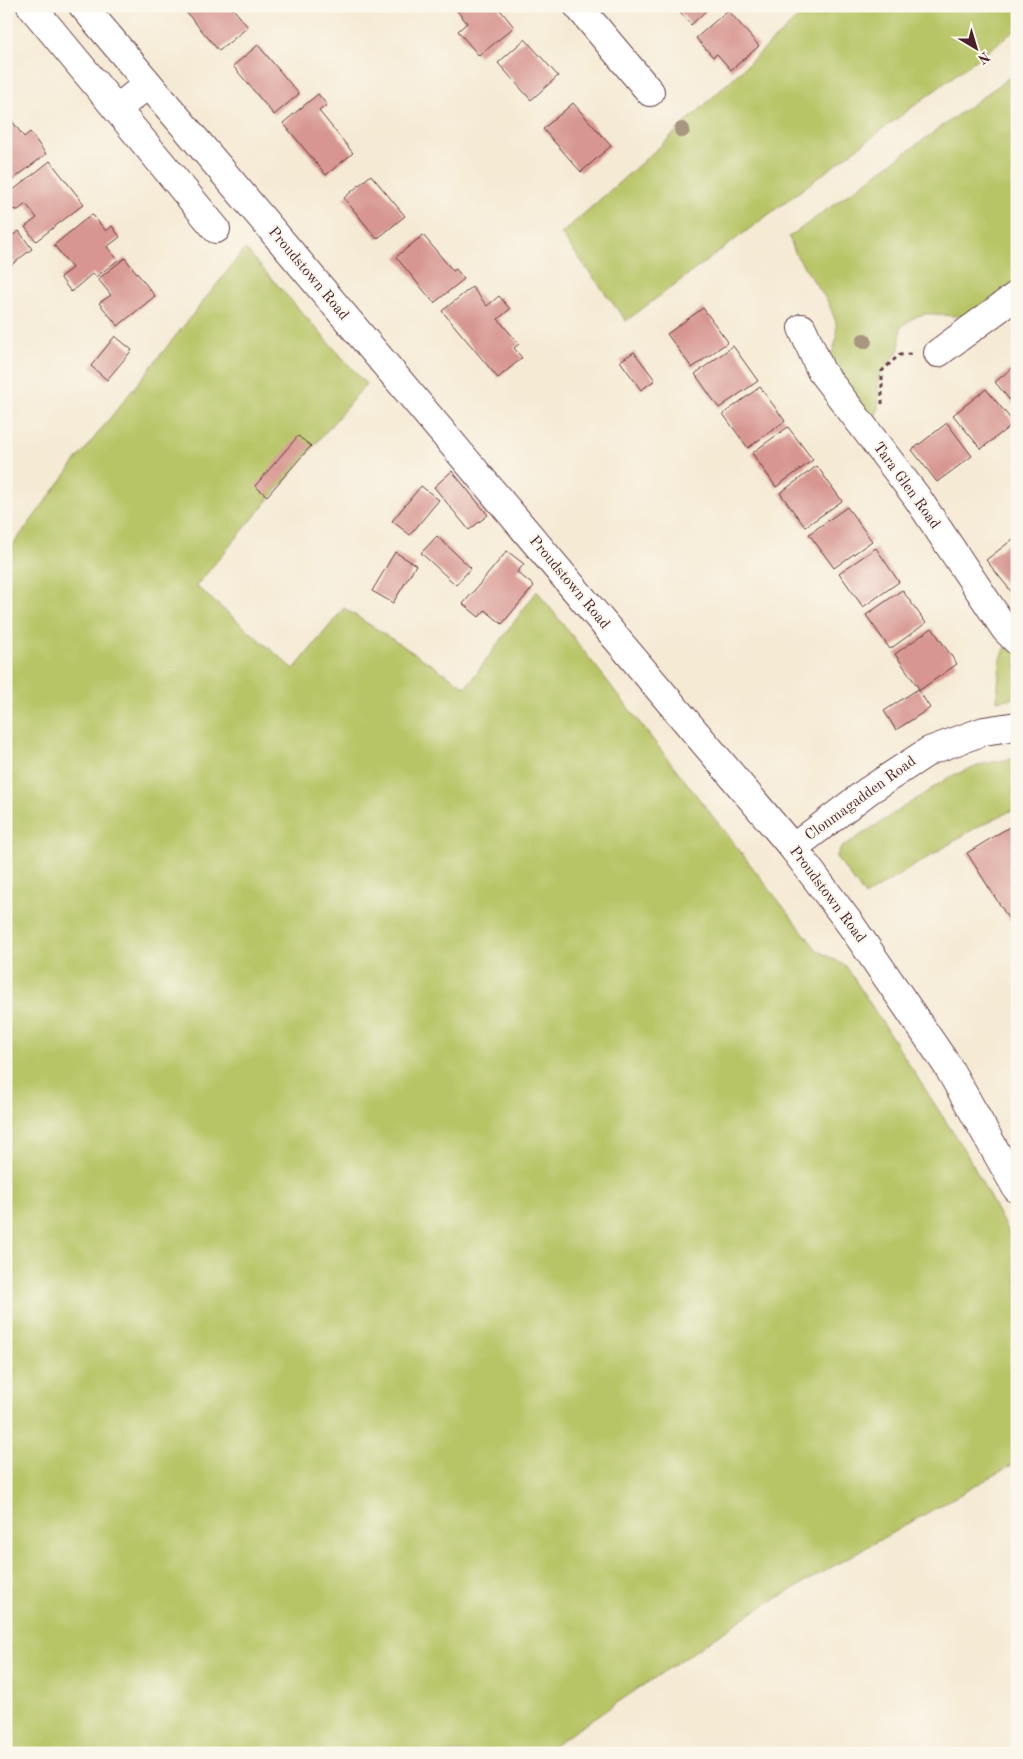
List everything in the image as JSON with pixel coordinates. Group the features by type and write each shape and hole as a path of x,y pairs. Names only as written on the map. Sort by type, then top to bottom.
{"main road":[{"path":"31,6 216,229"},
{"name":"Proudstown Road","path":"82,6 793,848 851,925 947,1065 1017,1189"},
{"path":"578,6 650,92"},
{"path":"117,109 148,84"},
{"path":"938,353 1017,295"},
{"name":"Tara Glen Road","path":"802,328 821,371 916,496 1005,629 1017,641"},
{"name":"Clonmagadden Road","path":"793,848 868,791 929,751 984,732 1017,726"}],"path":[{"path":"863,427 882,410 882,372 899,355 938,353"}],"green space":[{"path":"810,6 1017,6 1017,29 626,321 561,234 667,140"},
{"path":"1017,72 1017,282 972,314 949,316 927,314 911,320 901,327 899,350 879,376 878,411 872,420 836,374 830,359 837,338 836,322 828,302 796,255 789,237"},
{"path":"245,249 366,384 196,586 294,669 344,608 466,687 537,591 817,950 846,966 968,1156 1017,1249 1017,1462 756,1610 542,1753 6,1753 6,554 75,462"},
{"path":"1006,647 1017,652 1017,697 997,701 1000,661"},
{"path":"1017,758 1017,808 977,827 865,896 836,857 841,848 951,776 983,764"}],"building":[{"path":"181,6 231,6 248,27 219,51"},
{"path":"453,6 497,6 514,27 479,56 458,31 467,23"},
{"path":"675,6 711,6 691,25"},
{"path":"728,10 759,46 731,70 717,54 713,57 696,38"},
{"path":"525,39 558,76 531,100 498,63"},
{"path":"258,45 299,94 274,115 233,66"},
{"path":"318,94 327,105 319,111 353,153 326,175 283,123"},
{"path":"573,103 611,146 581,172 543,129"},
{"path":"6,113 24,137 30,132 46,154 6,185"},
{"path":"50,161 84,204 36,241 25,227 37,218 26,204 18,210 11,209 6,202 7,195"},
{"path":"371,175 405,216 377,239 344,198"},
{"path":"92,214 106,231 112,226 120,237 107,247 118,260 96,277 93,273 71,292 60,277 72,268 54,245"},
{"path":"19,231 32,249 6,269 6,240"},
{"path":"423,235 453,271 456,269 464,279 434,303 396,257"},
{"path":"125,258 155,296 118,326 99,303 111,295 98,279"},
{"path":"472,287 487,306 499,296 510,309 498,319 519,344 514,348 522,358 498,378 442,311"},
{"path":"703,308 728,342 692,368 667,334"},
{"path":"115,336 132,350 107,380 91,366"},
{"path":"733,346 758,381 719,408 695,374"},
{"path":"634,352 655,380 641,390 620,361"},
{"path":"1017,364 1017,409 995,382"},
{"path":"760,387 785,421 748,448 723,414"},
{"path":"986,389 1014,423 981,449 953,415"},
{"path":"947,423 972,456 937,482 912,450"},
{"path":"788,427 813,460 776,487 752,453"},
{"path":"298,436 311,446 267,496 255,486"},
{"path":"817,466 842,501 805,527 780,493"},
{"path":"452,471 488,515 469,530 434,487"},
{"path":"421,486 439,500 410,535 392,521"},
{"path":"847,507 872,541 834,568 809,534"},
{"path":"437,536 471,568 456,585 421,553"},
{"path":"1017,536 1017,593 1014,595 986,560"},
{"path":"876,548 899,582 863,607 839,573"},
{"path":"507,551 524,564 517,572 534,586 502,624 485,610 479,617 463,604"},
{"path":"395,552 416,565 393,603 372,591"},
{"path":"902,590 926,623 890,649 866,615"},
{"path":"932,628 957,664 920,690 895,654"},
{"path":"918,689 930,708 896,730 884,711"},
{"path":"1011,826 1017,834 1017,932 967,853"}]}
